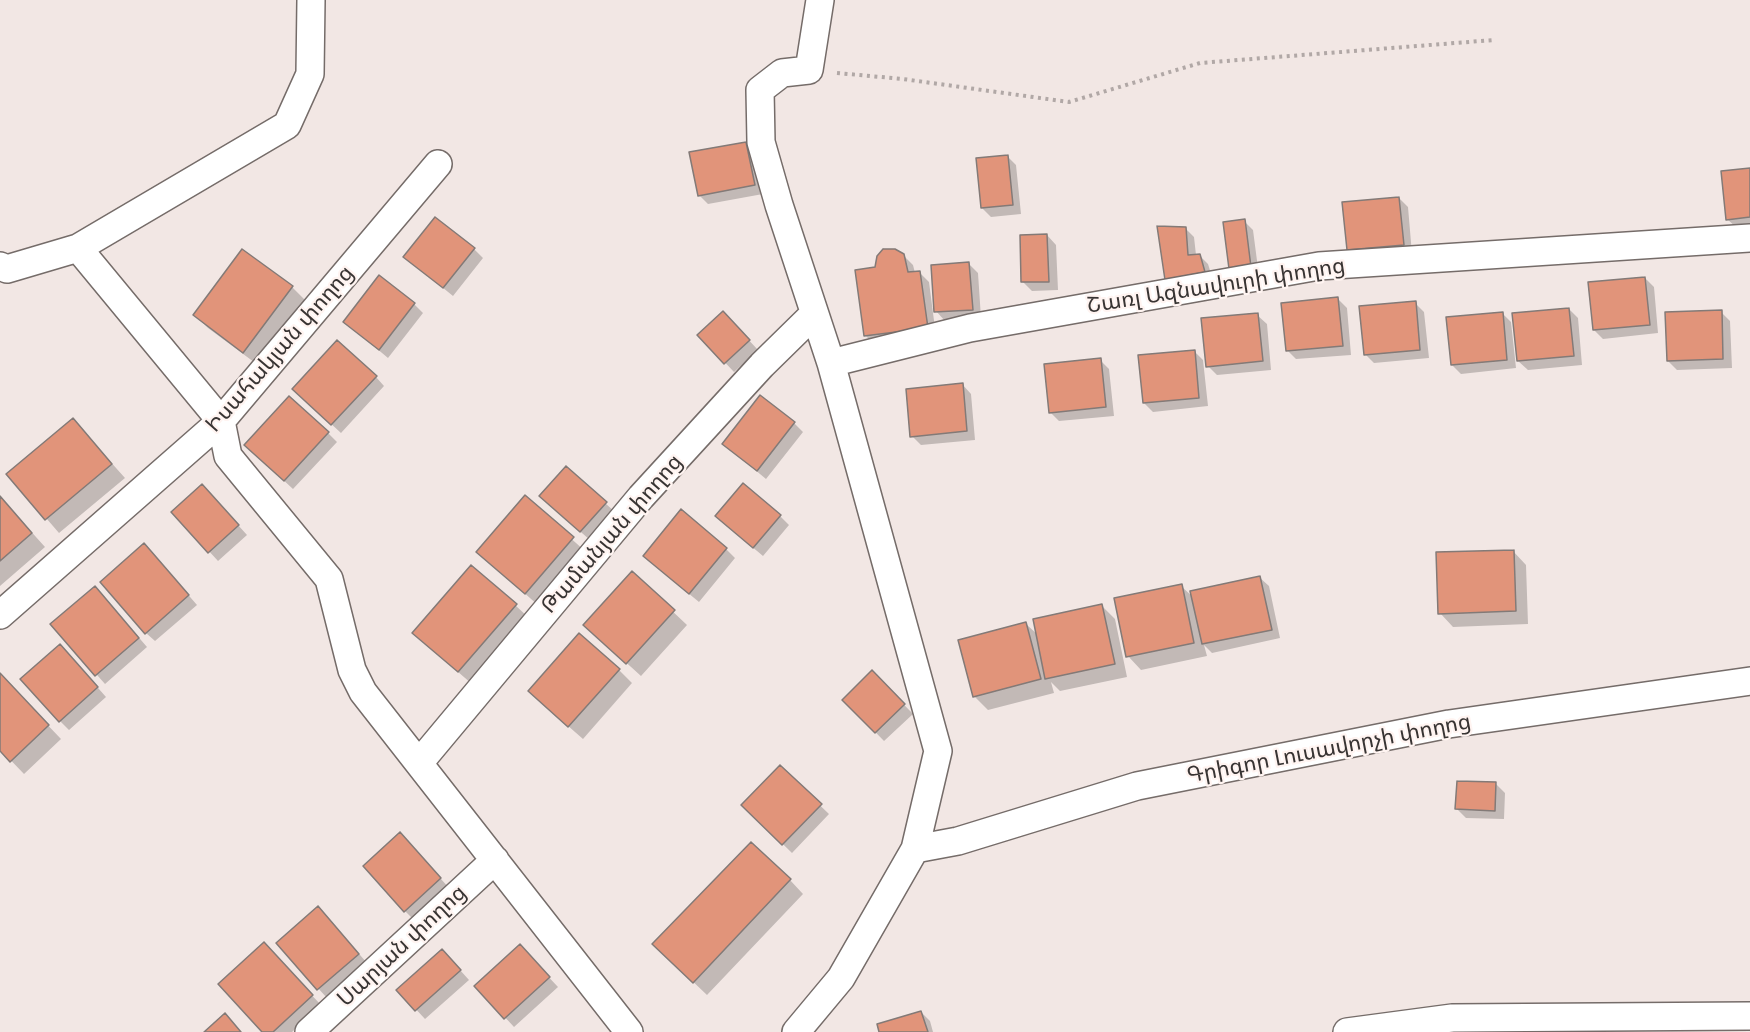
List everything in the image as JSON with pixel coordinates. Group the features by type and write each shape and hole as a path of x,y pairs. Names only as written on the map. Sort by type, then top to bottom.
{"street":[{"path":"0,266 7,269 78,248 287,125 310,75 311,0"},
{"path":"796,1032 841,978 915,849 938,751 831,363 779,205 761,142 760,90 782,74 809,70 820,0"},
{"name":"Իսահակյան փողոց","path":"0,615 221,421 438,164"},
{"name":"Շառլ Ազնավուրի փողոց","path":"831,363 970,328 1319,266 1750,238"},
{"path":"78,248 221,421 228,456 329,579 351,670 363,692 629,1032"},
{"name":"Թամանյան փողոց","path":"419,763 641,497 762,365 814,314"},
{"name":"Գրիգոր Լուսավորչի փողոց","path":"915,849 958,841 1149,784 1449,724 1750,681"},
{"name":"Սարյան փողոց","path":"309,1032 495,860"},
{"path":"1347,1032 1452,1018 1750,1016"}],"path":[{"path":"809,70 903,79 1069,102 1200,63 1494,40"}],"building":[{"path":"746,142 755,185 698,196 689,152"},
{"path":"1008,155 1013,205 981,208 976,158"},
{"path":"1750,168 1750,217 1726,220 1721,171"},
{"path":"1399,197 1404,245 1347,250 1342,202"},
{"path":"435,217 475,248 443,288 403,257"},
{"path":"1245,219 1251,267 1229,269 1223,222"},
{"path":"1157,226 1186,227 1188,255 1200,254 1205,272 1165,280"},
{"path":"1047,234 1049,282 1021,282 1020,235"},
{"path":"242,249 293,286 243,353 193,315"},
{"path":"883,249 895,249 904,254 908,272 920,271 928,328 864,336 855,270 875,267 877,256"},
{"path":"969,262 973,310 934,312 931,265"},
{"path":"379,275 415,303 379,350 343,322"},
{"path":"1645,277 1650,325 1593,330 1588,282"},
{"path":"1338,297 1343,346 1286,351 1281,303"},
{"path":"1416,301 1420,350 1364,355 1359,306"},
{"path":"1569,308 1574,356 1517,361 1512,313"},
{"path":"1722,310 1723,359 1667,361 1665,312"},
{"path":"723,311 750,340 724,364 697,335"},
{"path":"1503,312 1507,360 1451,365 1446,317"},
{"path":"1258,313 1263,361 1206,367 1201,318"},
{"path":"337,340 377,376 331,425 292,389"},
{"path":"1195,350 1199,398 1143,403 1138,355"},
{"path":"1101,358 1106,407 1049,413 1044,364"},
{"path":"963,383 967,431 910,437 906,389"},
{"path":"760,395 795,422 757,471 722,444"},
{"path":"289,396 329,432 284,481 244,445"},
{"path":"73,418 112,464 45,520 6,474"},
{"path":"566,466 607,502 580,532 539,496"},
{"path":"743,483 781,515 753,548 715,516"},
{"path":"202,484 239,525 208,553 171,512"},
{"path":"525,495 574,537 525,594 476,552"},
{"path":"0,496 32,533 0,561"},
{"path":"681,509 727,548 689,594 643,556"},
{"path":"144,543 189,595 145,634 100,582"},
{"path":"1514,550 1516,611 1438,614 1436,552"},
{"path":"471,565 517,604 458,672 412,633"},
{"path":"632,571 675,610 626,664 583,625"},
{"path":"1260,576 1272,630 1202,644 1190,591"},
{"path":"1182,584 1194,643 1126,657 1114,598"},
{"path":"95,586 139,638 95,676 50,624"},
{"path":"1102,604 1115,664 1045,679 1033,619"},
{"path":"1026,622 1041,679 973,697 958,640"},
{"path":"579,633 620,669 568,727 528,691"},
{"path":"60,644 98,687 59,722 20,679"},
{"path":"872,670 905,704 875,733 842,700"},
{"path":"0,673 49,725 10,762 0,751"},
{"path":"780,765 822,804 782,845 741,805"},
{"path":"1457,781 1496,782 1495,811 1455,809"},
{"path":"400,832 441,878 404,912 363,866"},
{"path":"751,842 791,879 693,983 652,944"},
{"path":"318,906 359,954 317,990 276,943"},
{"path":"264,942 313,995 273,1032 262,1032 218,984"},
{"path":"520,944 550,977 504,1019 474,986"},
{"path":"442,949 461,970 415,1011 396,990"},
{"path":"921,1011 928,1032 879,1032 877,1024"},
{"path":"225,1013 241,1032 204,1032"}]}
